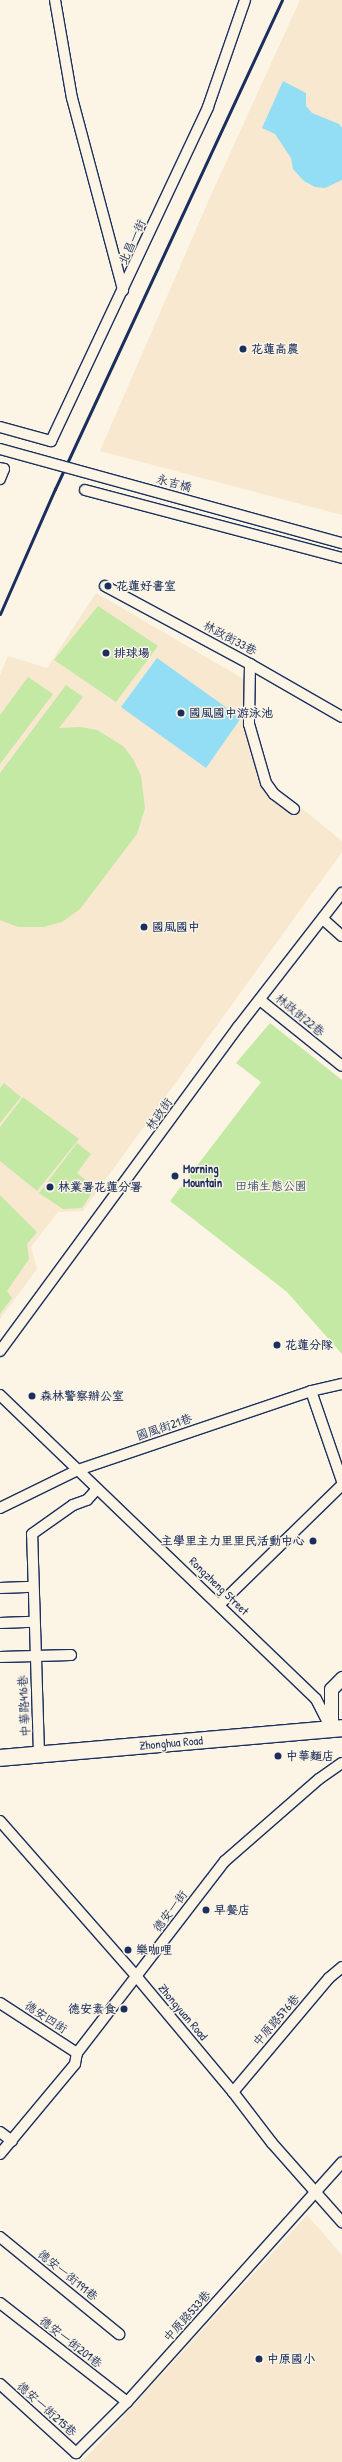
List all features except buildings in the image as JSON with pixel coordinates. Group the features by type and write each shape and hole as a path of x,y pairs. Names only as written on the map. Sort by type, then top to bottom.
{"main road":[{"name":"Zhonghua Road","path":"0,1758 338,1730"}],"street":[{"path":"55,0 72,98 123,290"},
{"name":"北昌一街","path":"0,428 51,441 208,107 246,0"},
{"name":"永吉橋","path":"0,449 342,543"},
{"path":"0,468 4,469 0,479"},
{"path":"85,490 342,558"},
{"name":"林政街33巷","path":"105,586 250,664 342,717"},
{"path":"250,664 248,724 266,783 274,794 294,810"},
{"name":"林政街","path":"0,1351 260,1000 324,920 342,894"},
{"path":"324,920 342,936"},
{"name":"林政街22巷","path":"260,1000 342,1066"},
{"name":"國風街21巷","path":"0,1508 78,1470 311,1391 342,1384"},
{"path":"311,1391 342,1481"},
{"name":"Rongzheng Street","path":"0,1396 316,1699 338,1730"},
{"path":"218,1605 342,1485"},
{"name":"中華路416巷","path":"40,1754 34,1657 32,1534 73,1505 86,1500 97,1489"},
{"path":"0,1588 33,1587"},
{"path":"0,1623 33,1622"},
{"path":"0,1657 71,1655"},
{"path":"338,1730 331,1689 342,1678"},
{"name":"德安一街","path":"0,2154 12,2142 75,2064 77,2053 225,1861 319,1779 342,1763"},
{"name":"Zhongyuan Road","path":"0,1821 136,1976 233,2092 272,2143 342,2222"},
{"name":"中原路576巷","path":"233,2092 329,1978 342,1967"},
{"name":"德安四街","path":"0,2003 77,2053"},
{"path":"0,2132 12,2142"},
{"name":"中原路533巷","path":"76,2453 126,2402 316,2193 342,2162"},
{"name":"德安一街191巷","path":"0,2237 119,2334"},
{"name":"德安一街201巷","path":"0,2303 126,2402"},
{"name":"德安一街215巷","path":"0,2384 76,2453"}],"shaded area":[{"name":"花蓮高農","path":"300,0 342,0 342,515 100,451 211,195"},
{"name":"國風國中","path":"96,593 244,679 260,774 342,841 342,852 83,1211 58,1212 31,1247 37,1269 0,1319 0,675 8,656 47,668"},
{"name":"中原國小","path":"307,2215 342,2255 342,2462 82,2462"}],"green space":[{"name":"排球場","path":"98,606 158,646 116,702 54,660"},
{"path":"28,677 53,694 0,764 0,715"},
{"path":"66,685 83,697 59,728 81,727 97,730 123,746 133,759 141,776 145,808 137,834 80,909 62,922 43,927 18,927 0,920 0,773"},
{"name":"田埔生態公園","path":"270,1023 342,1080 342,1354 287,1292 170,1201 261,1082 236,1063"},
{"path":"4,1083 21,1097 0,1123 0,1088"},
{"path":"23,1097 79,1139 37,1191 0,1161 0,1127"},
{"path":"77,1143 91,1154 77,1173 95,1188 82,1208 63,1209 39,1193"},
{"path":"0,1195 37,1232 27,1244 29,1259 7,1291 12,1298 0,1314"}],"water":[{"path":"283,81 306,93 306,106 312,113 339,124 342,128 342,180 325,188 315,187 304,181 293,169 291,158 275,134 262,128"},
{"name":"國風國中游泳池","path":"157,658 241,718 206,768 121,707"}],"railway":[{"path":"0,614 55,489 282,0"}],"place":[{"name":"花蓮高農","path":"243,349"},
{"name":"花蓮好書室","path":"108,586"},
{"name":"排球場","path":"106,653"},
{"name":"國風國中游泳池","path":"181,713"},
{"name":"國風國中","path":"144,927"},
{"name":"Morning Mountain","path":"175,1176"},
{"name":"林業署花蓮分署","path":"50,1187"},
{"name":"花蓮分隊","path":"277,1345"},
{"name":"森林警察辦公室","path":"32,1396"},
{"name":"主學里主力里里民活動中心","path":"313,1541"},
{"name":"中華麵店","path":"278,1756"},
{"name":"早餐店","path":"206,1910"},
{"name":"樂咖哩","path":"128,1950"},
{"name":"德安素食","path":"124,2009"},
{"name":"中原國小","path":"259,2359"}]}
